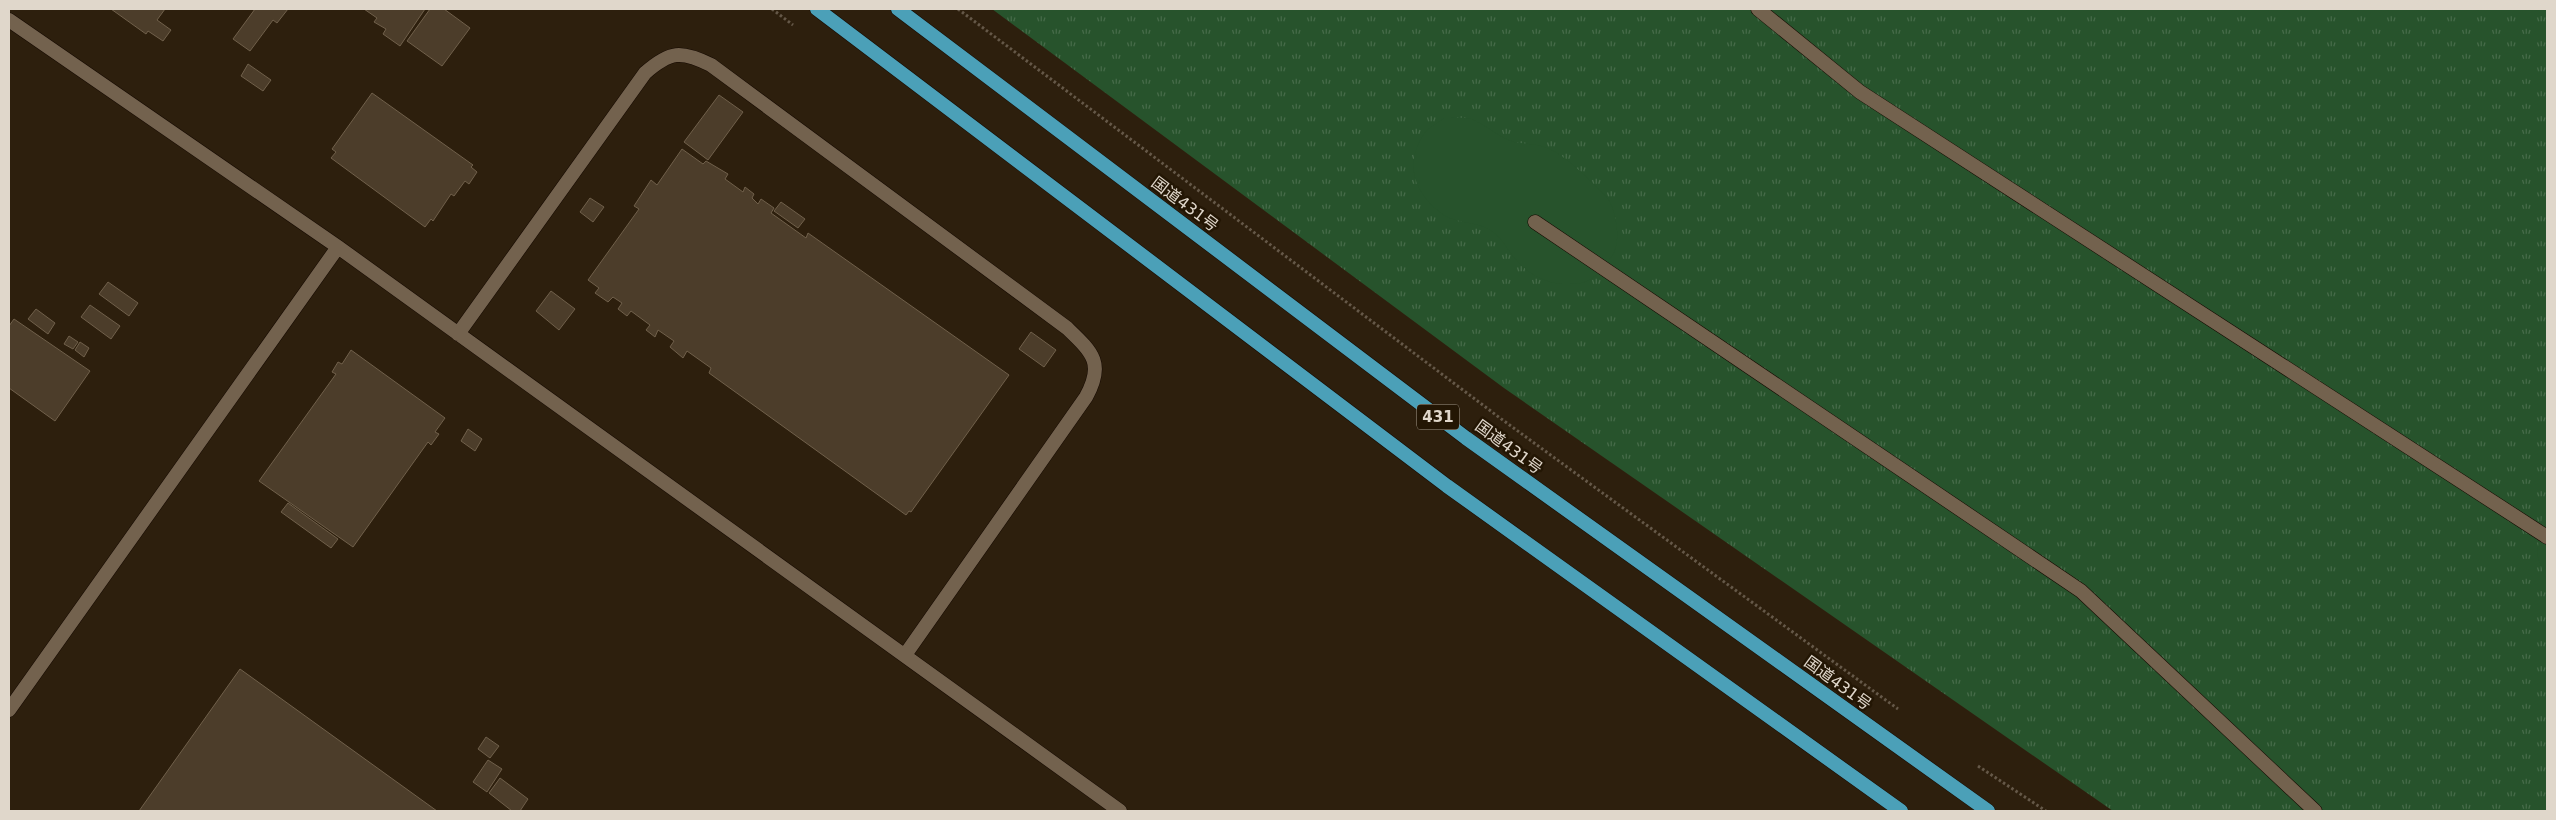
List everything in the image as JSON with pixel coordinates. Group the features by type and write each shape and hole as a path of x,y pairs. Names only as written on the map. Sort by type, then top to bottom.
{"highway":[{"path":"817,9 1447,486 1901,811"},
{"name":"国道431号","path":"898,9 1466,438 1988,811"}],"lane":[{"path":"1758,9 1860,92 2547,538"},
{"path":"9,20 338,247 1120,811"},
{"path":"458,334 645,73 660,59 677,54 695,57 711,65 1067,328 1088,348 1097,370 1094,384 1086,397 904,655"},
{"path":"1536,222 2081,591 2315,811"},
{"path":"9,710 338,247"}],"path":[{"path":"958,9 1523,435 1902,712"},
{"path":"1974,763 2046,811"}],"green space":[{"path":"992,9 2547,9 2547,811 2113,811 1504,388"},
{"path":"1444,118 1471,119 1508,140 1546,147 1562,156 1593,184 1610,202 1615,215 1617,229 1615,251 1599,272 1591,279 1581,283 1563,284 1546,281 1524,268 1505,244 1490,230 1447,217 1432,205 1418,187 1413,166 1414,156 1424,134"},
{"path":"2547,511 2547,582 2537,555 2542,516"}],"building":[{"path":"111,9 165,9 157,20 171,30 163,41 148,31 146,34"},
{"path":"255,9 288,9 277,23 273,20 250,51 233,39"},
{"path":"364,9 425,9 400,46 383,34 386,29 374,22 377,18"},
{"path":"430,9 444,9 470,28 442,66 407,41"},
{"path":"248,64 271,80 263,91 241,76"},
{"path":"372,93 473,165 471,167 477,172 469,184 465,181 454,196 451,194 433,221 431,219 425,227 331,158 336,152 332,149"},
{"path":"719,95 743,112 708,160 684,142"},
{"path":"682,149 703,164 706,161 728,174 725,179 743,192 745,187 754,194 752,198 758,204 761,199 774,208 771,213 806,238 808,233 1009,375 911,512 909,511 906,515 709,373 711,368 687,351 683,358 670,347 674,341 658,330 655,337 646,330 650,325 631,311 627,316 618,309 622,303 613,297 608,302 595,293 599,288 588,280 639,209 634,206 651,180 657,185"},
{"path":"590,198 604,207 593,222 580,212"},
{"path":"781,202 805,219 798,228 774,211"},
{"path":"108,282 138,303 129,316 99,294"},
{"path":"551,291 575,309 559,330 536,311"},
{"path":"90,305 120,326 111,339 81,317"},
{"path":"36,309 55,323 48,334 28,319"},
{"path":"14,319 90,371 55,421 9,388 9,326"},
{"path":"1031,332 1056,350 1044,367 1019,349"},
{"path":"69,336 78,342 73,349 64,344"},
{"path":"80,342 89,348 84,357 75,350"},
{"path":"351,350 445,418 435,432 439,434 431,445 428,442 353,547 259,481 336,374 332,372 338,362 342,364"},
{"path":"468,429 482,439 475,451 461,441"},
{"path":"288,503 338,539 331,548 281,512"},
{"path":"240,669 437,811 139,811"},
{"path":"486,737 499,746 490,758 478,749"},
{"path":"488,760 502,769 487,792 473,782"},
{"path":"500,778 528,799 520,811 512,811 489,793"}]}
